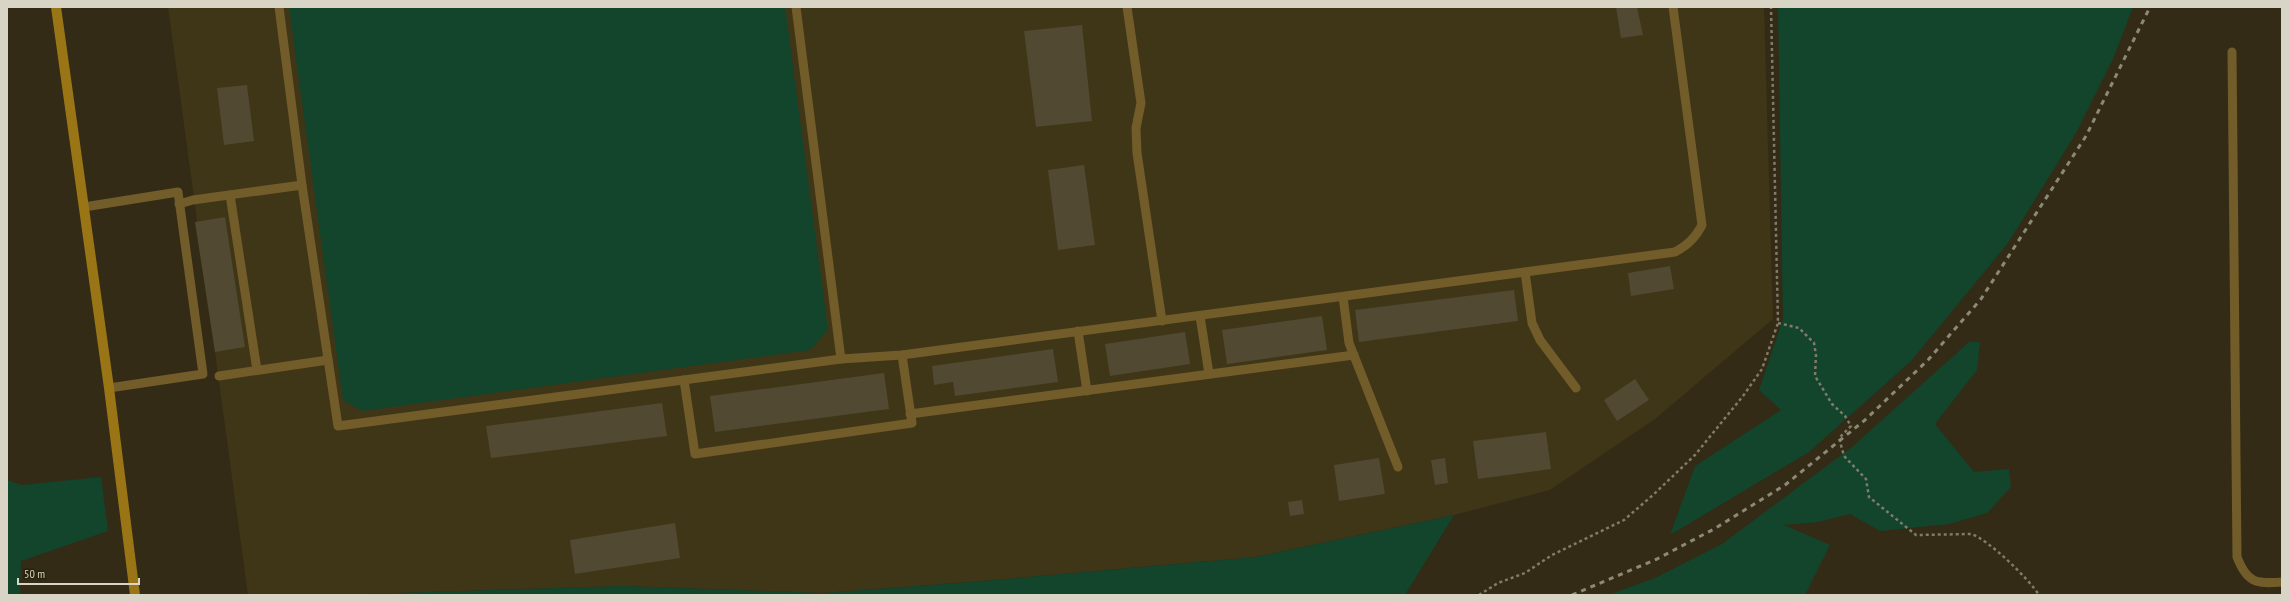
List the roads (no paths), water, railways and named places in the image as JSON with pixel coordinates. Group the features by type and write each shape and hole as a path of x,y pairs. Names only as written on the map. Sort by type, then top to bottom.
{"street":[{"path":"56,7 109,388 135,595"}],"lane":[{"path":"279,7 302,186 338,426 841,359 902,355 1675,252 1687,245 1697,236 1702,225 1702,212 1673,7"},
{"path":"796,7 841,359"},
{"path":"1127,7 1141,103 1136,128 1137,153 1162,321"},
{"path":"2232,52 2237,558 2244,574 2260,584 2282,582"},
{"path":"179,204 193,200 302,186"},
{"path":"84,207 178,192 202,374 109,388"},
{"path":"230,195 257,370"},
{"path":"1525,272 1532,323 1540,340 1576,388"},
{"path":"1343,297 1349,343 1398,467"},
{"path":"1200,316 1209,374"},
{"path":"1078,332 1087,390"},
{"path":"684,380 695,454 912,423 902,355"},
{"path":"910,414 1354,355"},
{"path":"219,376 328,360"}],"railway":[{"path":"1572,595 1657,559 1714,529 1785,485 1865,420 1928,360 1981,299 2086,136 2150,7"}]}
